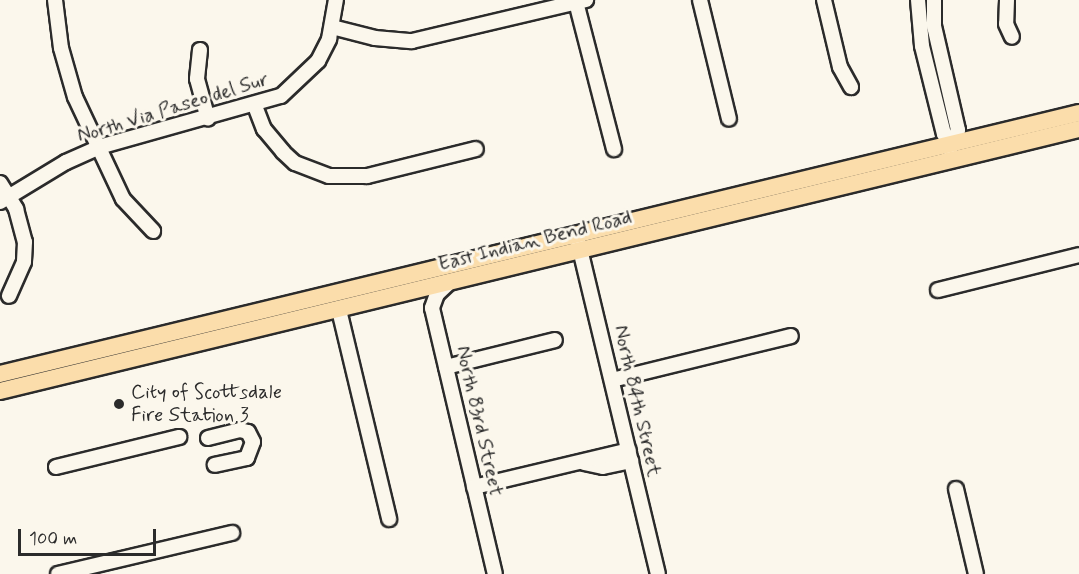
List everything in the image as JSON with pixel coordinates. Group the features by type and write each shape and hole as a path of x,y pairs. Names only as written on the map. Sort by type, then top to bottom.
{"main road":[{"name":"East Indian Bend Road","path":"0,374 33,375 449,283 579,244 954,143 1074,116"},
{"name":"East Indian Bend Road","path":"0,391 33,375 579,244 886,176 1079,129"},
{"path":"954,143 966,148 1020,144"}],"street":[{"path":"55,0 65,68 123,199 153,231"},
{"path":"336,0 332,27 375,38 412,41 573,2 614,150"},
{"path":"700,0 729,119"},
{"path":"824,0 840,67 851,87"},
{"path":"918,0 919,30 944,134 954,143"},
{"path":"886,176 896,167 943,154 954,143 958,130 934,26 934,0"},
{"path":"1007,0 1006,24 1011,37"},
{"name":"North Via Paseo del Sur","path":"4,199 99,147 255,106 280,96 306,75 318,61 332,27"},
{"path":"200,50 197,79 207,119"},
{"path":"255,106 264,129 283,152 296,163 328,176 367,176 476,149"},
{"path":"0,183 4,199 25,242 24,262 9,296"},
{"name":"North 84th Street","path":"579,244 658,574"},
{"path":"938,290 1079,255"},
{"name":"North 83rd Street","path":"449,283 437,294 432,308 495,574"},
{"path":"339,309 388,519"},
{"path":"612,380 791,336"},
{"path":"446,367 555,340"},
{"path":"208,438 240,430 248,432 253,442 247,458 215,465"},
{"path":"56,467 179,437"},
{"path":"474,487 583,461 630,455"},
{"path":"956,489 976,574"},
{"path":"58,574 232,533"}],"place":[{"name":"City of Scottsdale Fire Station 3","path":"119,404"}]}
